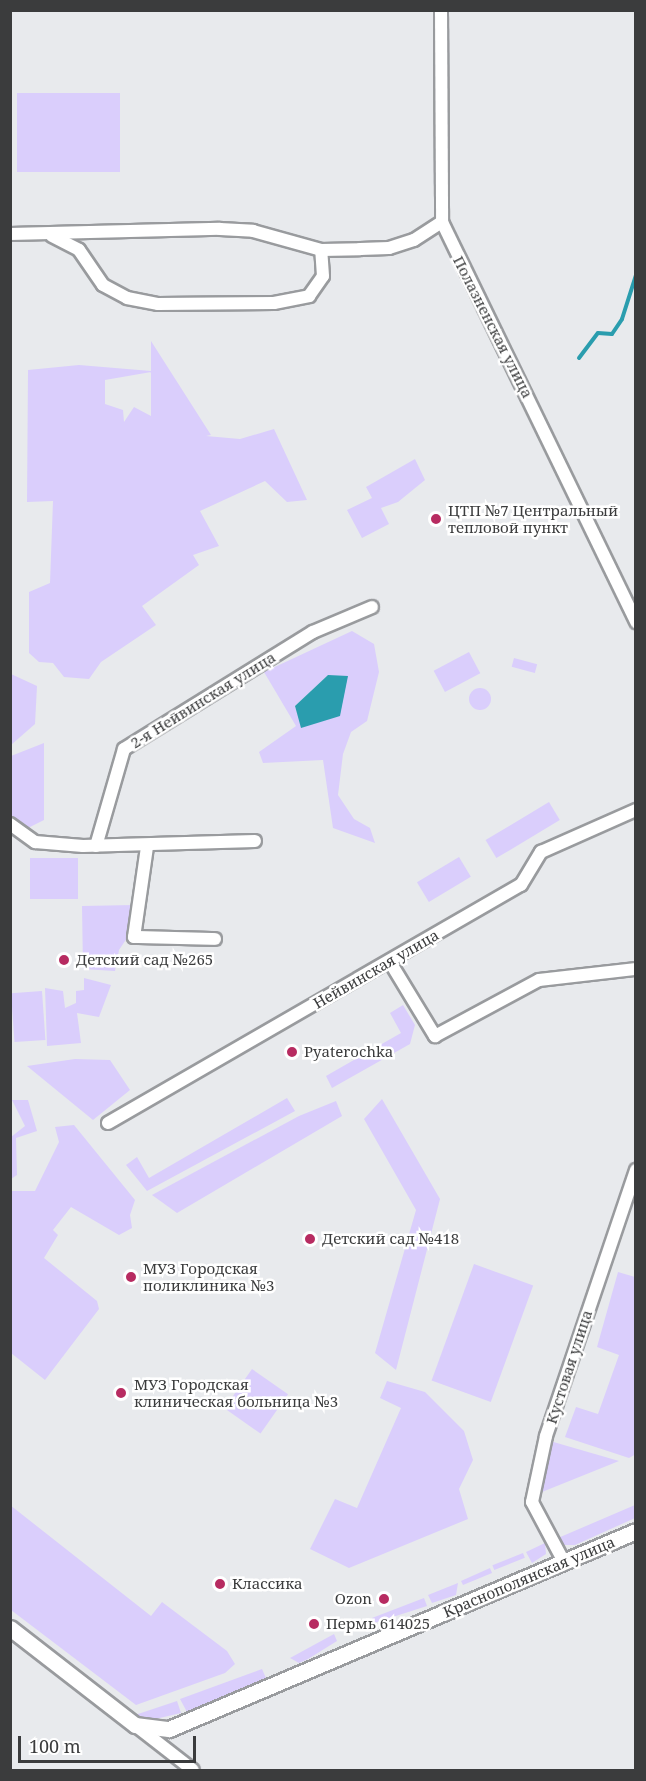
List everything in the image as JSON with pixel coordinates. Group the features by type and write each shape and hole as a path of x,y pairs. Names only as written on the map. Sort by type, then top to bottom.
{"main road":[{"name":"Краснополянская улица","path":"135,1725 169,1729 636,1531"},
{"path":"10,1628 135,1725"}],"street":[{"name":"Полазненская улица","path":"441,10 442,222 636,622"},
{"path":"10,234 50,235 220,229 253,231 321,250 389,248 414,240 442,222"},
{"path":"50,235 79,250 103,285 127,298 158,304 274,303 309,296 323,276 321,250"},
{"name":"2-я Нейвинская улица","path":"96,846 124,749 313,632 372,607"},
{"name":"Нейвинская улица","path":"108,1123 521,885 541,852 636,810"},
{"path":"10,824 35,842 147,847 255,841"},
{"path":"147,847 134,937 215,939"},
{"path":"390,962 435,1036 539,981 636,969"},
{"name":"Кустовая улица","path":"564,1562 532,1502 546,1436 636,1170"},
{"path":"135,1725 193,1770"},
{"path":"165,1749 169,1729"}],"shaded area":[{"path":"17,93 120,93 120,172 17,172"},
{"path":"151,341 211,435 206,436 240,439 274,429 307,500 287,502 265,481 200,511 219,546 193,555 199,565 142,606 156,625 101,662 89,679 64,677 53,663 39,662 29,653 29,592 50,583 53,501 27,502 28,370 79,365 151,371","holes":["151,372 151,416 134,407 124,422 123,410 105,404 105,380"]},
{"path":"415,459 425,480 398,502 381,508 389,524 362,538 347,510 372,498 366,487"},
{"path":"352,631 374,644 379,672 367,721 351,732 343,754 338,795 354,819 370,828 375,843 333,828 323,760 263,763 259,752 296,726 264,672","holes":["328,675 302,728 295,706"]},
{"path":"469,652 480,673 445,692 434,671"},
{"path":"514,658 537,664 535,673 512,667"},
{"path":"11,674 37,686 35,724 11,745"},
{"path":"480,688 488,691 491,699 488,707 480,710 472,707 469,699 472,691"},
{"path":"44,743 44,820 26,829 11,822 11,756"},
{"path":"549,802 560,820 496,858 486,840"},
{"path":"459,857 471,877 429,902 417,882"},
{"path":"30,858 78,858 78,899 30,899"},
{"path":"134,905 129,935 119,950 115,971 83,969 82,906"},
{"path":"84,978 111,985 99,1017 77,1013 81,1043 47,1046 45,988 63,991 65,1008 76,1003 76,991 84,990"},
{"path":"42,991 45,1040 14,1042 11,993"},
{"path":"403,1005 415,1025 410,1044 332,1088 326,1076 401,1033 390,1013"},
{"path":"75,1059 110,1060 130,1090 93,1120 27,1066"},
{"path":"287,1098 295,1111 147,1191 126,1165 137,1157 149,1178"},
{"path":"382,1099 440,1199 396,1370 375,1353 416,1210 364,1119"},
{"path":"12,1100 28,1100 37,1131 16,1138 17,1175 11,1179 11,1137 25,1126"},
{"path":"336,1101 342,1116 177,1213 152,1195 299,1116"},
{"path":"74,1125 135,1200 130,1215 132,1228 119,1235 71,1207 53,1230 58,1235 44,1258 97,1301 99,1309 45,1380 11,1353 11,1191 35,1191 59,1142 55,1127"},
{"path":"474,1264 533,1286 491,1402 432,1381"},
{"path":"618,1272 635,1277 636,1454 629,1458 565,1437 576,1407 598,1414 619,1355 597,1347"},
{"path":"252,1369 288,1394 261,1434 224,1408"},
{"path":"387,1381 425,1392 464,1431 473,1460 459,1489 468,1519 349,1568 310,1549 335,1499 357,1508 401,1408 380,1398"},
{"path":"550,1441 619,1461 537,1494"},
{"path":"10,1505 151,1616 162,1602 227,1651 235,1664 225,1673 136,1705 11,1610"},
{"path":"635,1505 635,1518 575,1545 563,1545 558,1538"},
{"path":"545,1543 546,1554 532,1563 526,1552"},
{"path":"523,1553 525,1558 494,1570 492,1565"},
{"path":"490,1568 492,1573 463,1585 461,1581"},
{"path":"458,1583 456,1595 432,1603 428,1595"},
{"path":"424,1598 427,1606 374,1623 372,1618"},
{"path":"334,1634 337,1641 308,1659 299,1663 290,1658"},
{"path":"262,1669 266,1678 187,1712 180,1699"},
{"path":"177,1701 181,1713 151,1720 135,1715"}],"water":[{"path":"328,675 348,676 340,716 301,728 295,706"}],"waterway":[{"path":"579,358 598,333 612,334 622,319 636,275"}],"place":[{"name":"ЦТП №7 Центральный тепловой пункт","path":"436,519"},
{"name":"Детский сад №265","path":"64,960"},
{"name":"Pyaterochka","path":"292,1052"},
{"name":"Детский сад №418","path":"310,1239"},
{"name":"МУЗ Городская поликлиника №3","path":"131,1277"},
{"name":"МУЗ Городская клиническая больница №3","path":"121,1393"},
{"name":"Классика","path":"220,1584"},
{"name":"Ozon","path":"384,1599"},
{"name":"Пермь 614025","path":"314,1624"}]}
